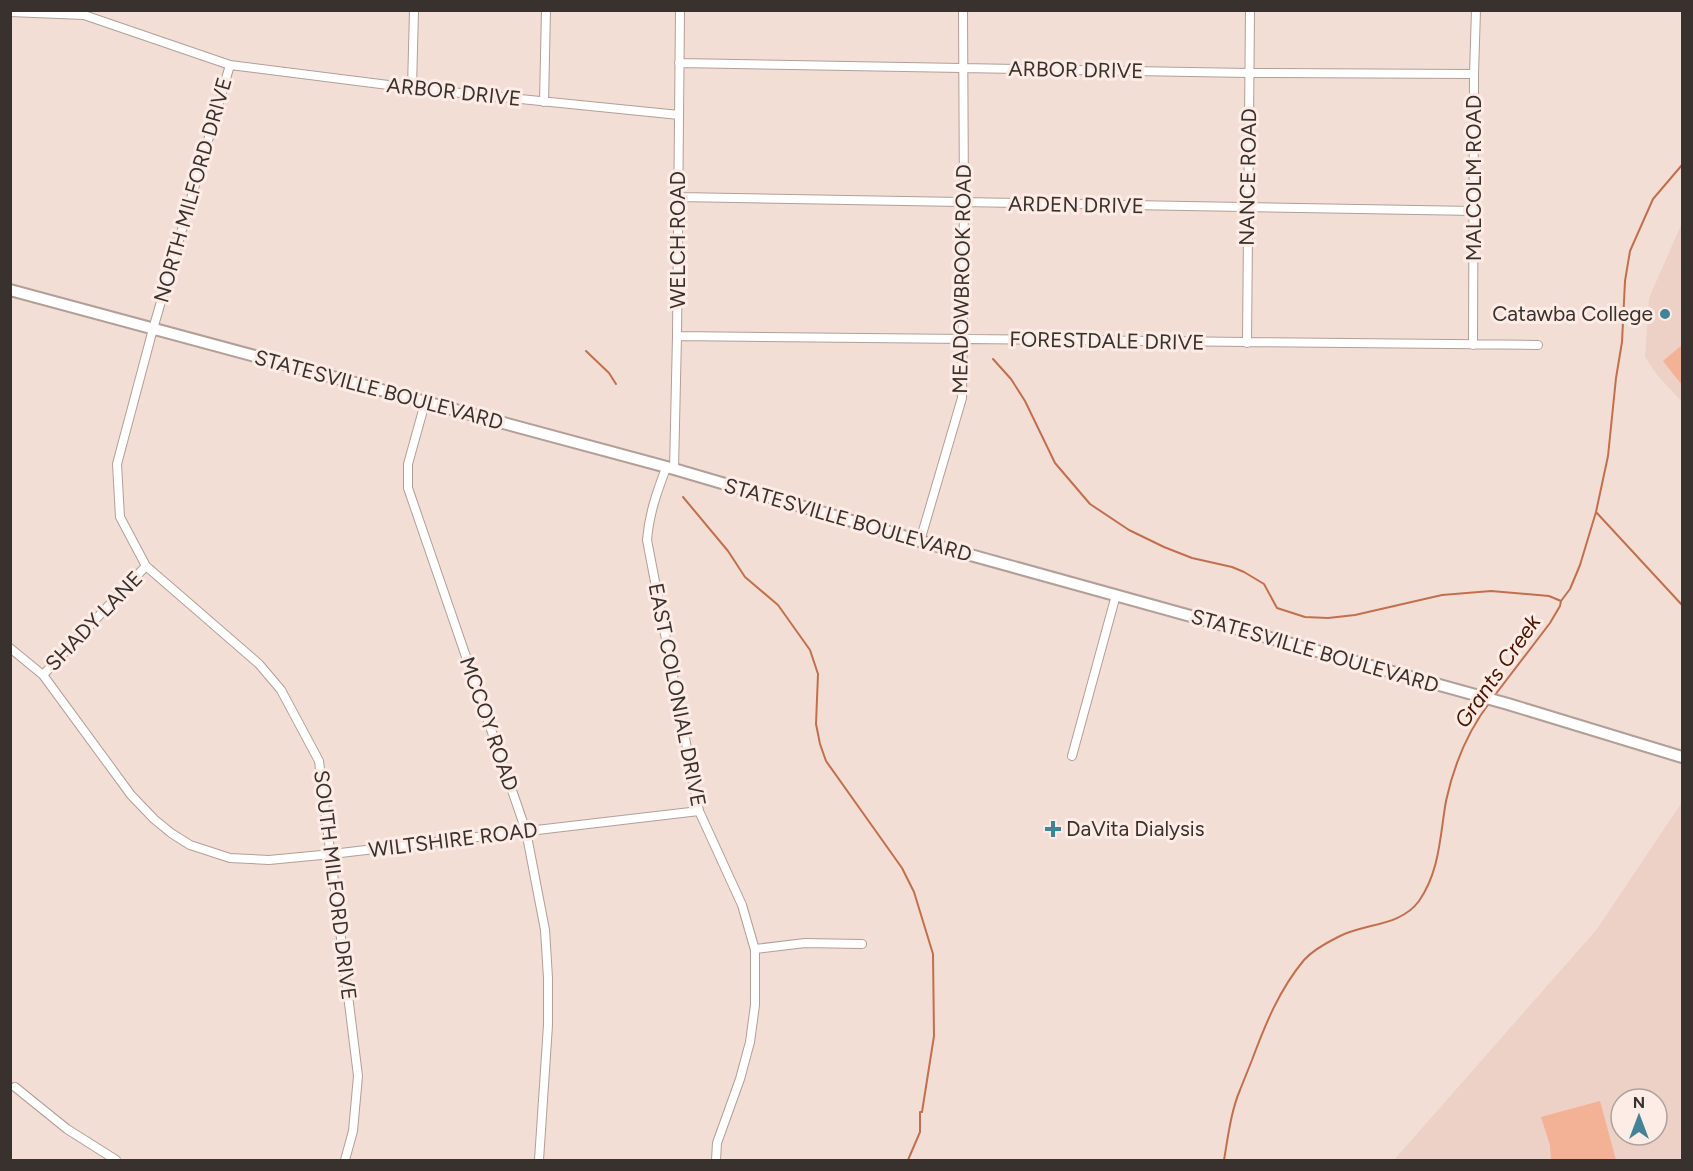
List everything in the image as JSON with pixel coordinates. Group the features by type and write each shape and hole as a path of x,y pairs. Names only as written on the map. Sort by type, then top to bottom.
{"main road":[{"name":"STATESVILLE BOULEVARD","path":"10,290 670,469 920,542 1508,704 1683,757"}],"street":[{"path":"412,88 414,10"},
{"path":"544,102 546,10"},
{"name":"WELCH ROAD","path":"670,469 677,336 680,10"},
{"name":"MEADOWBROOK ROAD","path":"920,542 962,398 963,10"},
{"name":"NANCE ROAD","path":"1247,343 1250,10"},
{"name":"MALCOLM ROAD","path":"1473,345 1476,10"},
{"name":"NORTH MILFORD DRIVE","path":"10,12 83,13 230,65 153,329"},
{"name":"ARBOR DRIVE","path":"679,63 1249,73 1474,74"},
{"name":"ARBOR DRIVE","path":"230,65 412,88 679,115"},
{"name":"ARDEN DRIVE","path":"678,197 964,204 1475,211"},
{"name":"SOUTH MILFORD DRIVE","path":"153,329 117,464 120,517 146,566 259,664 281,690 319,761 358,1076 352,1131 345,1161"},
{"name":"FORESTDALE DRIVE","path":"677,336 1538,345"},
{"name":"MCCOY ROAD","path":"425,403 408,464 408,488 526,831 545,930 548,1025 539,1161"},
{"name":"EAST COLONIAL DRIVE","path":"670,469 653,505 648,522 647,540 699,811 742,905 755,949 755,1005 750,1042 740,1079 717,1143 716,1161"},
{"name":"SHADY LANE","path":"43,675 146,566"},
{"path":"1072,756 1116,596"},
{"name":"WILTSHIRE ROAD","path":"10,648 43,675 131,795 154,819 190,845 230,858 269,860 332,854 699,811"},
{"path":"755,949 805,943 861,944"},
{"path":"15,1087 67,1129 116,1161"}],"shaded area":[{"name":"Catawba College","path":"1682,223 1682,402 1657,375 1645,357 1649,298"},
{"path":"1682,345 1682,385 1663,361"},
{"path":"1682,802 1682,1160 1394,1160 1597,929"},
{"path":"1600,1101 1609,1134 1609,1147 1612,1147 1616,1160 1551,1160 1550,1145 1541,1117"}],"waterway":[{"name":"Grants Creek","path":"1495,695 1550,623 1570,589 1580,565 1596,512 1608,456 1630,251 1653,199 1682,165"},
{"path":"586,351 609,373 616,384"},
{"path":"993,359 1011,379 1025,401 1055,463 1090,504 1129,530 1164,547 1192,558 1244,572 1264,584 1277,608 1305,617 1328,618 1355,615 1442,595 1491,591 1549,596 1561,601"},
{"path":"683,497 728,551 745,577 778,605 810,650 818,674 816,724 826,761 902,868 914,892 933,954 934,1036 922,1112 920,1112 920,1132 908,1160"},
{"path":"1596,512 1682,605"},
{"name":"Grants Creek","path":"1224,1160 1237,1098 1268,1021 1295,971 1311,953 1333,939 1348,932 1402,916 1419,901 1426,889 1435,865 1446,801 1457,761 1468,737 1490,702"}],"place":[{"name":"Catawba College","path":"1665,314"},
{"name":"DaVita Dialysis","path":"1053,829"}]}
